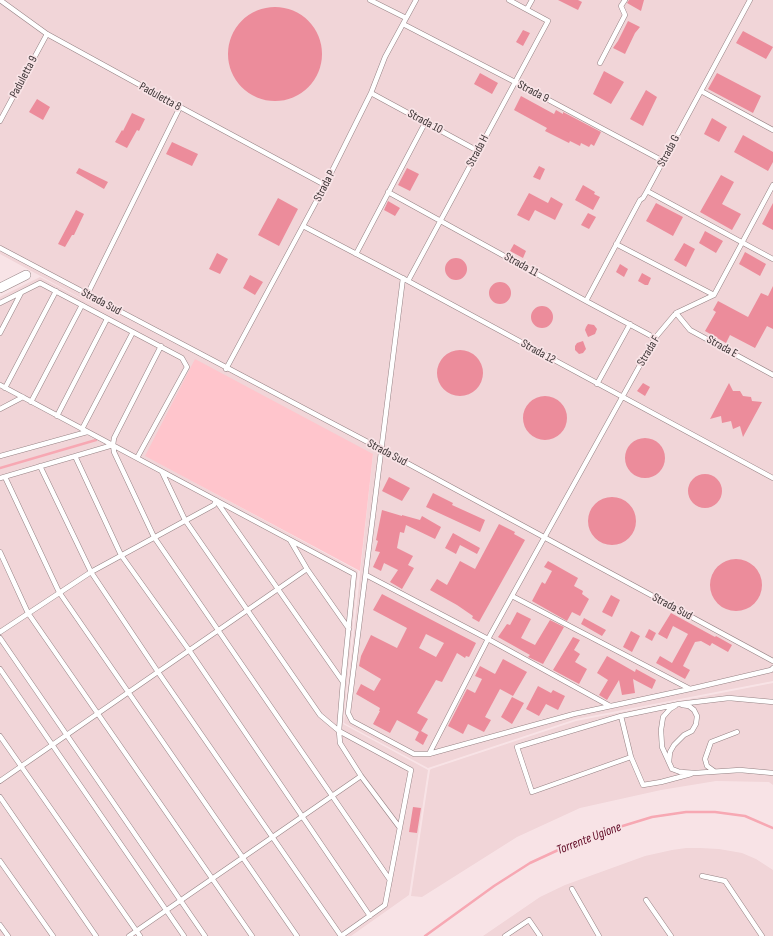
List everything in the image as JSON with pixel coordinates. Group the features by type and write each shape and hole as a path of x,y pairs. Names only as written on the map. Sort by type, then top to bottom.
{"street":[{"path":"0,288 26,275"}],"lane":[{"name":"Paduletta 8","path":"0,0 47,34 325,185"},
{"path":"370,0 406,18"},
{"name":"Strada P","path":"226,369 325,185 371,93 385,57 416,0"},
{"path":"509,0 527,9 532,0"},
{"path":"600,63 625,14 621,6 624,0"},
{"name":"Strada G","path":"586,301 750,0"},
{"name":"Strada H","path":"408,281 548,21 527,9"},
{"name":"Strada 9","path":"403,24 663,161"},
{"name":"Paduletta 9","path":"0,121 47,34"},
{"path":"701,91 773,130"},
{"name":"Strada 10","path":"371,93 478,151"},
{"path":"87,295 180,107"},
{"path":"356,254 426,122"},
{"path":"616,244 714,295 773,185"},
{"path":"647,191 773,259"},
{"name":"Strada 11","path":"388,192 655,338"},
{"name":"Strada 12","path":"303,226 403,278 773,478"},
{"name":"Strada Sud","path":"0,248 226,369 381,449 773,662"},
{"path":"403,278 348,713 352,721 414,754 429,754 574,714 690,690 771,670 773,668"},
{"path":"0,304 40,283 182,358 187,367 137,458"},
{"path":"56,291 2,387 354,574 343,682 339,731 340,743 361,776 400,828"},
{"path":"0,333 21,293"},
{"name":"Strada F","path":"429,754 488,639 655,338 676,313 714,295"},
{"path":"30,402 82,305"},
{"name":"Strada E","path":"676,313 690,330 773,375"},
{"path":"57,416 107,319"},
{"path":"597,384 630,324"},
{"path":"82,429 133,332"},
{"path":"161,346 114,438 114,452 154,537 219,629 390,880"},
{"path":"0,409 23,397"},
{"path":"0,456 87,432"},
{"path":"113,445 2,478 59,592 297,936"},
{"path":"75,456 121,555 189,650 370,916"},
{"path":"40,466 91,572 158,672 341,936 385,905 411,770 339,731 320,715 186,520 162,471"},
{"path":"0,632 91,572 214,505 216,500"},
{"path":"216,500 343,682"},
{"path":"289,539 307,568 349,628"},
{"path":"0,552 28,613 252,936"},
{"path":"0,780 307,568"},
{"path":"366,575 488,639 610,706"},
{"path":"512,596 690,690"},
{"path":"0,638 64,736 179,902 205,936"},
{"path":"0,669 54,744 168,909 184,936"},
{"path":"631,757 532,792 517,747 621,716 679,704 729,698 773,702"},
{"path":"669,762 670,752 674,745 684,736 692,732 696,724 697,716 694,710 689,706 679,704 670,709 663,717 661,730 662,747 672,769 680,772 695,773"},
{"path":"621,716 631,757 643,785 695,773 714,771 740,770 773,773"},
{"path":"714,771 707,766 705,759 711,742 737,732"},
{"path":"0,736 140,936"},
{"path":"129,936 361,776"},
{"path":"0,797 96,936"},
{"path":"0,861 53,936"},
{"path":"702,876 725,881 762,936"},
{"path":"572,889 600,936"},
{"path":"646,900 671,936"},
{"path":"506,936 528,920 540,936"},
{"path":"0,925 8,936"}],"shaded area":[{"path":"0,0 773,0 773,681 576,719 428,768 344,723 373,454 146,456 358,571 343,724 428,770 409,895 351,936 0,936 0,297 40,277 138,329 0,254"},
{"path":"195,359 373,454 360,571 145,456"},
{"path":"773,683 773,785 769,782 716,781 661,790 580,808 517,837 422,897 411,896 431,769 576,721"},
{"path":"686,848 719,849 742,853 756,859 773,870 773,936 483,936 540,897 565,885 645,856"}],"building":[{"path":"558,0 578,0 582,2 578,10"},
{"path":"629,0 644,0 641,11 627,3"},
{"path":"275,7 293,11 308,21 318,36 322,54 318,72 308,87 293,97 275,101 257,97 242,87 232,72 228,54 232,36 242,21 257,11"},
{"path":"628,21 640,27 635,33 625,54 613,48"},
{"path":"523,30 530,33 523,46 516,42"},
{"path":"743,31 773,47 766,59 736,43"},
{"path":"604,71 624,82 611,104 593,94"},
{"path":"480,73 498,83 492,94 474,84"},
{"path":"717,73 761,96 753,113 708,89"},
{"path":"646,90 657,97 643,126 630,119"},
{"path":"521,96 554,114 556,110 563,114 563,112 601,132 594,146 591,144 589,147 581,143 580,146 570,141 569,143 545,131 547,128 514,110"},
{"path":"37,99 50,107 43,120 29,112"},
{"path":"132,113 145,119 139,131 137,130 127,148 115,142 122,130 123,131"},
{"path":"712,118 727,127 719,142 704,134"},
{"path":"743,135 773,152 773,162 768,171 734,152"},
{"path":"172,142 198,154 192,166 166,154"},
{"path":"539,166 545,169 540,180 533,177"},
{"path":"79,168 108,182 104,189 76,173"},
{"path":"407,168 419,174 410,191 398,185"},
{"path":"721,175 734,182 722,204 741,214 732,230 700,212"},
{"path":"583,185 595,192 594,194 600,197 593,210 575,200"},
{"path":"529,193 548,203 551,197 563,204 555,220 535,210 529,221 517,215"},
{"path":"278,198 298,209 279,246 258,235"},
{"path":"388,201 400,208 395,216 384,210"},
{"path":"656,203 683,217 673,236 646,221"},
{"path":"773,203 773,230 762,224"},
{"path":"76,210 84,214 74,235 72,235 65,247 58,244"},
{"path":"588,213 596,217 589,229 581,225"},
{"path":"705,231 723,241 716,253 699,243"},
{"path":"684,243 695,249 686,267 674,260"},
{"path":"514,244 526,251 523,258 510,251"},
{"path":"745,252 766,264 760,276 739,264"},
{"path":"217,253 228,259 220,274 209,269"},
{"path":"456,258 464,261 467,269 464,277 456,280 448,277 445,269 448,261"},
{"path":"620,264 628,269 624,277 616,272"},
{"path":"642,273 651,278 648,285 638,281"},
{"path":"250,275 263,282 255,295 243,288"},
{"path":"500,282 508,285 511,293 508,301 500,304 492,301 489,293 492,285"},
{"path":"773,286 773,329 767,326 755,348 730,335 726,343 705,331 716,312 713,310 718,301 748,317 761,293 768,296"},
{"path":"542,306 550,309 553,317 550,325 542,328 534,325 531,317 534,309"},
{"path":"588,324 594,325 597,329 595,334 588,337 585,330"},
{"path":"583,341 586,349 583,353 579,354 575,350 575,346 577,343"},
{"path":"460,350 473,354 479,360 483,373 479,386 473,392 460,396 447,392 441,386 437,373 441,360 447,354"},
{"path":"643,383 650,387 645,396 637,391"},
{"path":"729,383 733,391 740,391 743,396 751,397 752,401 762,402 743,437 740,426 733,429 731,421 722,423 721,416 710,419"},
{"path":"541,396 549,396 554,397 561,402 566,409 566,427 561,434 554,439 541,440 533,437 526,430 523,422 523,414 526,406 533,399"},
{"path":"649,438 656,441 662,447 665,458 664,466 656,475 649,478 641,478 634,475 626,466 625,454 628,447 637,439"},
{"path":"702,474 708,474 717,479 721,485 721,497 717,503 708,508 702,508 693,503 688,494 688,488 693,479"},
{"path":"389,477 410,488 402,501 382,491"},
{"path":"433,493 453,503 452,505 485,520 480,532 426,507"},
{"path":"607,497 617,497 629,504 636,516 636,526 629,538 617,545 607,545 599,541 592,534 588,526 588,516 592,508 599,501"},
{"path":"382,510 420,520 422,516 441,527 435,539 406,525 404,533 400,532 397,548 413,556 408,565 414,568 402,589 390,582 398,570 384,563 381,571 373,567 380,552 375,551 378,541 376,540"},
{"path":"499,524 515,532 514,534 525,540 479,622 457,605 430,590 437,579 447,585 460,561 475,569"},
{"path":"453,533 480,548 477,554 460,545 456,554 445,548"},
{"path":"731,559 741,559 755,566 762,580 762,590 755,604 741,611 731,611 721,607 714,600 710,590 710,580 714,570 721,563"},
{"path":"548,561 578,578 574,586 583,591 582,594 589,599 580,616 572,612 567,621 532,601 542,582 545,584 552,571 544,567"},
{"path":"382,594 476,643 469,657 466,656 465,658 457,653 442,682 436,680 417,713 428,719 421,731 428,735 423,745 415,740 419,732 397,720 390,733 373,724 380,711 380,708 356,694 361,684 374,691 381,679 359,666 361,656 371,635 397,648 407,628 373,610","holes":["426,634 444,643 436,657 419,648"]},
{"path":"611,595 620,600 612,617 602,612"},
{"path":"517,612 531,619 521,638 535,645 550,620 564,627 543,664 528,657 530,655 498,637 507,624 510,625"},
{"path":"671,613 732,645 728,652 712,643 710,646 701,641 695,642 683,666 690,670 685,679 656,663 660,656 672,663 688,634 673,626 667,639 658,634"},
{"path":"584,618 606,630 602,636 581,624"},
{"path":"649,629 656,633 652,641 645,637"},
{"path":"631,631 640,636 632,652 623,647"},
{"path":"573,637 580,640 574,650 580,654 575,662 587,669 579,684 553,670"},
{"path":"607,656 635,672 636,669 656,680 652,689 633,679 635,693 622,695 619,680 607,700 599,695 608,680 597,673"},
{"path":"503,659 527,672 513,696 500,689 485,717 491,720 484,732 468,724 463,734 448,726 467,689 475,693 482,679 475,676 480,666 495,674"},
{"path":"538,686 551,693 553,690 565,696 558,710 546,704 539,716 526,709"},
{"path":"512,697 524,703 512,724 501,717"},
{"path":"413,807 421,808 417,833 409,832"}],"waterway":[{"path":"0,468 96,440"},
{"name":"Torrente Ugione","path":"425,936 494,886 530,863 569,845 616,828 652,817 686,812 715,812 745,816 773,828"}]}
